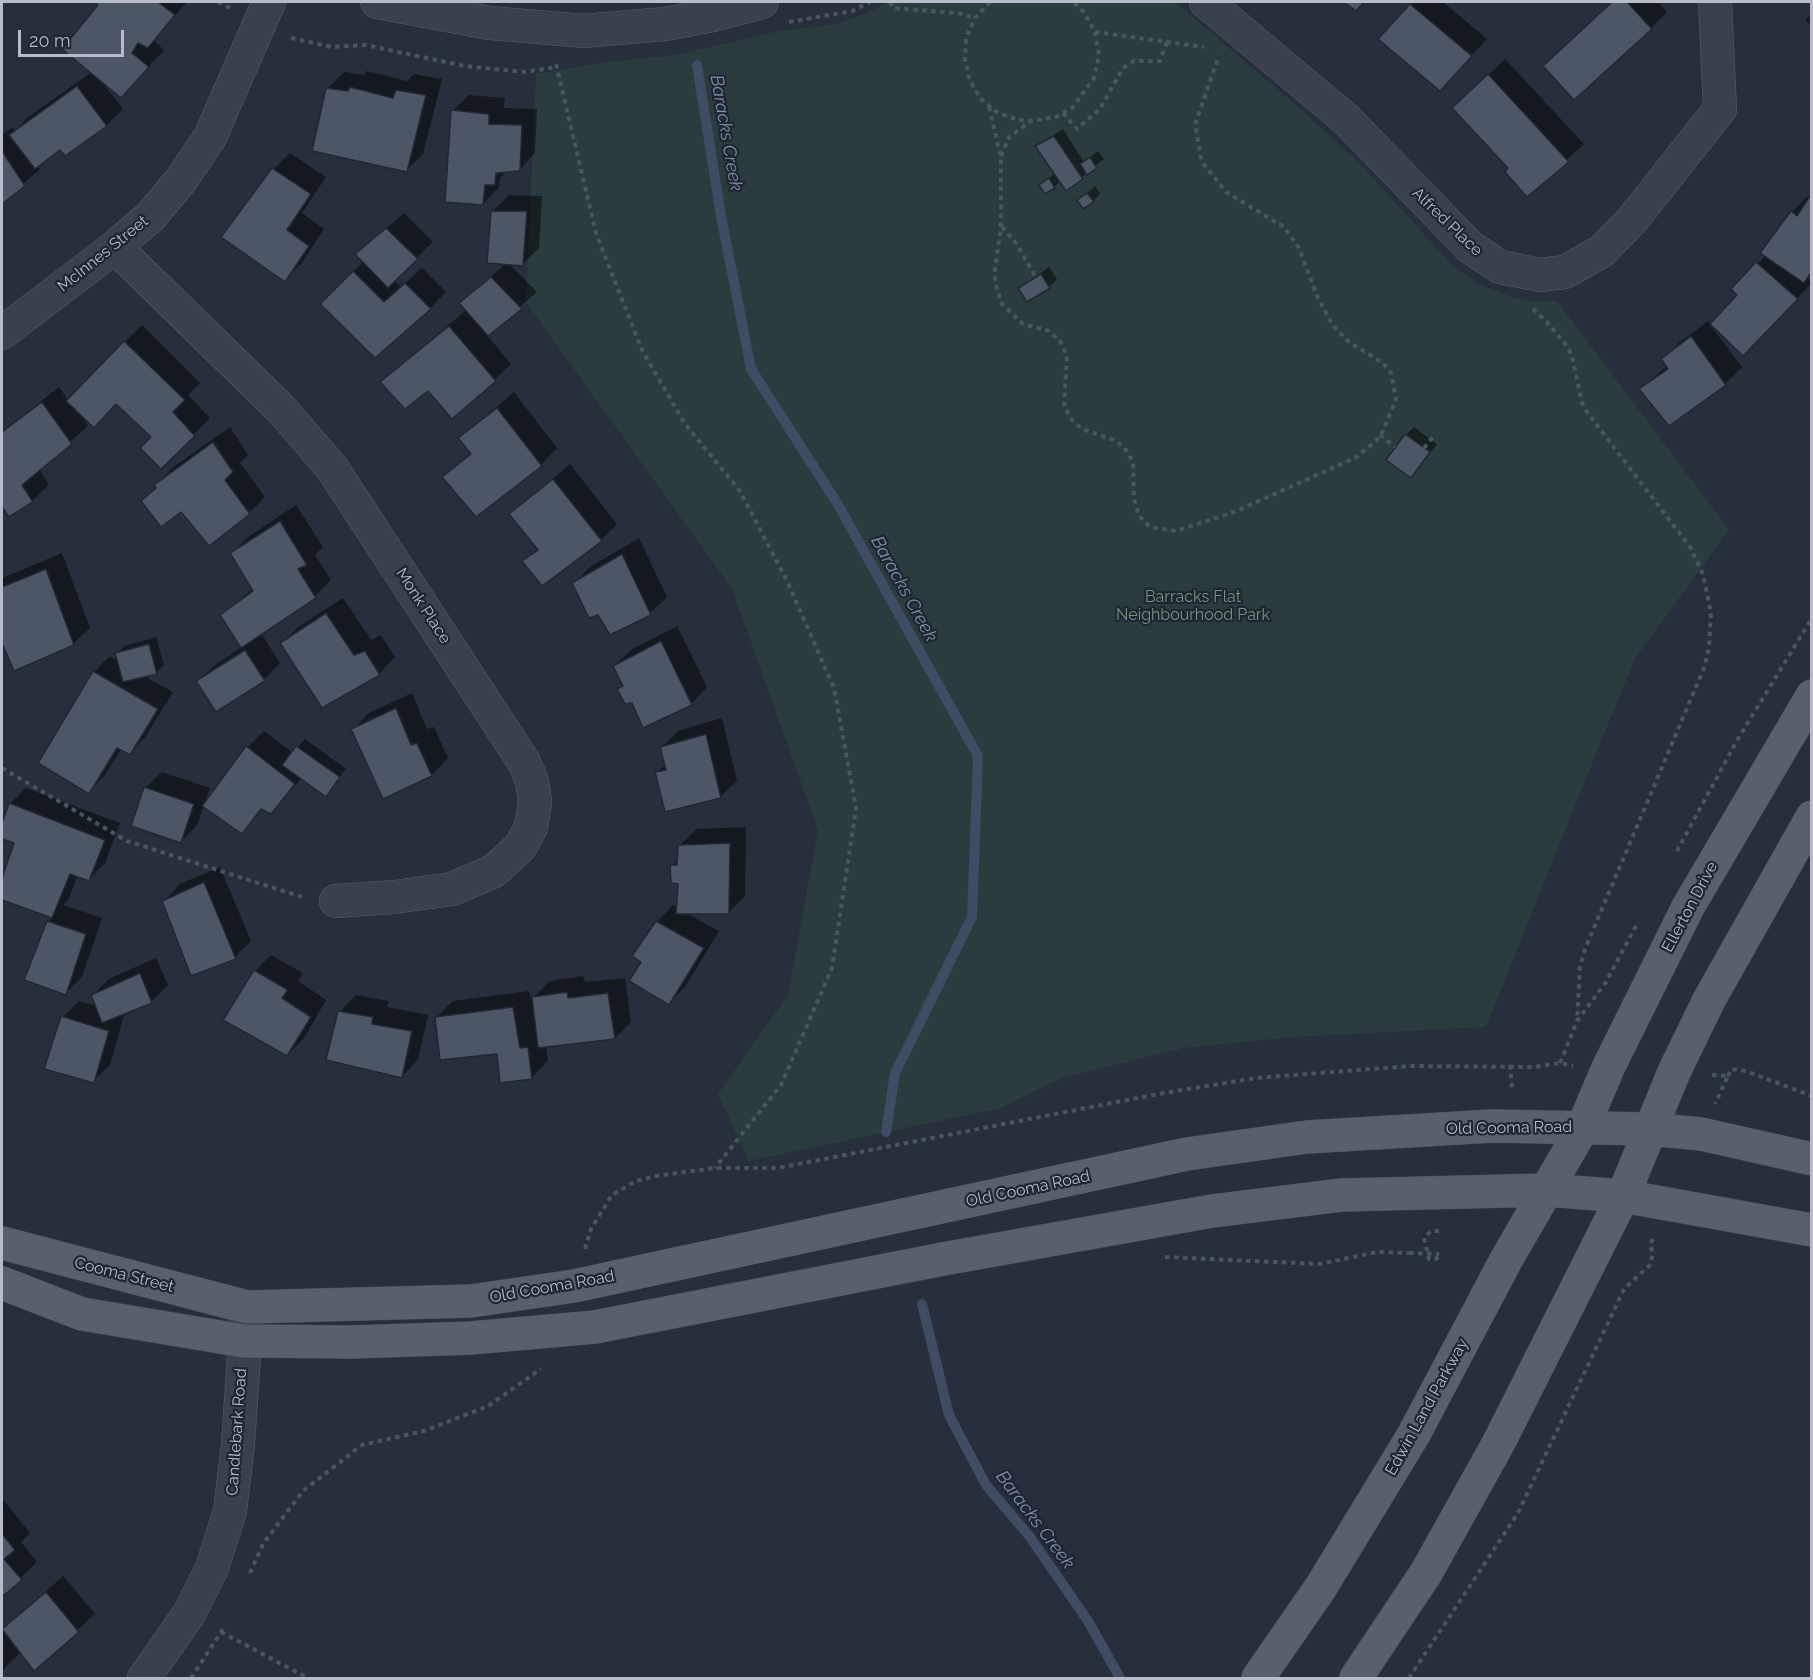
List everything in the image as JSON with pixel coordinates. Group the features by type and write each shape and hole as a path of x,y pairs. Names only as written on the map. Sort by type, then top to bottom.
{"main road":[{"name":"Ellerton Drive","path":"1583,1127 1608,1068 1688,907 1812,696"},
{"path":"1356,1678 1426,1573 1498,1444 1623,1196 1649,1129 1709,1000 1812,817"},
{"name":"Old Cooma Road","path":"247,1307 471,1301 574,1286 1187,1154 1307,1137 1493,1126 1649,1129 1701,1134 1812,1159"},
{"name":"Edwin Land Parkway","path":"1258,1678 1321,1587 1414,1434 1506,1260 1583,1127"},
{"path":"2,1283 82,1314 244,1341 352,1342 471,1338 596,1327 887,1272 943,1259 1212,1210 1342,1195 1548,1190 1623,1196 1812,1230"},
{"name":"Cooma Street","path":"2,1243 247,1307"}],"street":[{"name":"McInnes Street","path":"2,333 115,247 151,216 181,180 210,137 269,2"},
{"path":"377,2 490,23 584,31 640,28 713,15 762,2"},
{"name":"Alfred Place","path":"1207,2 1230,40 1346,119 1470,247 1489,261 1520,273 1540,275 1566,272 1602,251 1633,219 1720,109 1715,2"},
{"name":"Monk Place","path":"115,247 280,409 332,468 524,762 532,781 535,802 531,827 516,852 494,871 452,888 394,897 336,901"},
{"name":"Candlebark Road","path":"144,1678 189,1614 212,1568 230,1511 238,1444 247,1307"}],"path":[{"path":"890,2 893,8 958,13 975,18"},
{"path":"990,2 975,18 966,38 965,60 975,90 989,106 1009,117 1030,121 1064,113 1082,98 1094,78 1099,55 1095,32 1084,12 1073,2"},
{"path":"548,29 596,234 642,350 685,424 740,491 787,581 834,688 856,808 832,968 781,1086 714,1168"},
{"path":"989,106 1000,158 1001,227 995,269 1002,304 1023,324 1048,332 1060,341 1067,356 1064,393 1066,412 1074,424 1114,440 1130,455 1134,470 1135,507 1144,523 1150,527 1176,531 1234,512 1345,464 1366,450 1389,421 1396,399 1390,373 1376,357 1349,342 1333,326 1317,296 1299,248 1284,227 1226,192 1202,162 1195,124 1230,40 1167,42 1095,32"},
{"path":"1064,113 1077,129 1100,109 1123,68 1134,61 1160,61 1167,42"},
{"path":"1000,158 1010,137 1030,121"},
{"path":"1001,227 1016,243 1035,276"},
{"path":"1530,307 1547,322 1567,346 1587,412 1690,547 1703,574 1711,614 1709,647 1704,668 1585,950 1580,967 1576,1021 1560,1063"},
{"path":"1380,435 1395,447"},
{"path":"1425,448 1433,437"},
{"path":"1674,856 1735,744 1812,618"},
{"path":"2,768 127,841 293,895 336,901"},
{"path":"1576,1021 1606,982 1641,917"},
{"path":"1510,1065 1512,1088"},
{"path":"1728,1076 1731,1069 1746,1071 1812,1096"},
{"path":"574,1286 591,1229 612,1195 636,1181 714,1168 778,1168 916,1141"},
{"path":"1156,1256 1319,1264 1377,1251 1409,1253 1439,1254 1442,1255 1435,1259 1429,1259 1424,1238 1431,1232 1438,1232"},
{"path":"245,1583 263,1544 303,1491 362,1444 424,1431 488,1406 538,1370 549,1367"},
{"path":"189,1614 308,1678"},
{"path":"191,1678 227,1623"}],"green space":[{"name":"Barracks Flat Neighbourhood Park","path":"888,2 1175,2 1302,110 1364,168 1453,266 1479,284 1509,296 1530,301 1557,301 1729,530 1634,660 1486,1027 1294,1037 1183,1048 1062,1078 1001,1108 749,1161 718,1094 788,995 818,830 732,589 526,302 536,74 600,63 676,55 779,31 833,25 868,13"}],"building":[{"path":"94,2 158,2 175,15 148,48 138,43 132,53 149,67 121,98 62,49 98,5"},
{"path":"1344,2 1364,2 1356,11"},
{"path":"1612,2 1627,2 1652,29 1574,100 1543,66"},
{"path":"1410,4 1472,56 1440,91 1378,39"},
{"path":"1488,74 1569,162 1527,197 1505,172 1508,168 1452,108"},
{"path":"77,86 107,126 65,156 60,150 35,169 9,135"},
{"path":"350,87 393,98 396,90 426,95 407,172 312,151 326,88 348,91"},
{"path":"451,110 489,114 489,124 522,125 520,171 496,173 495,185 485,185 483,205 445,202"},
{"path":"1054,136 1083,179 1066,191 1035,146"},
{"path":"2,151 25,186 2,204"},
{"path":"1090,157 1097,168 1087,175 1080,164"},
{"path":"272,168 311,194 287,230 309,246 285,282 221,237"},
{"path":"1049,178 1055,188 1045,194 1039,185"},
{"path":"1087,193 1094,202 1083,209 1077,200"},
{"path":"1812,193 1812,271 1804,283 1760,253 1791,211 1797,216"},
{"path":"491,211 527,211 523,266 487,263"},
{"path":"386,228 418,259 388,288 355,254"},
{"path":"1756,262 1798,299 1743,356 1710,324 1737,295 1731,289"},
{"path":"353,271 384,302 405,283 431,309 375,358 320,304"},
{"path":"1041,274 1050,288 1027,302 1018,288"},
{"path":"491,277 522,309 488,336 459,303"},
{"path":"449,326 496,381 452,419 428,391 405,409 380,382"},
{"path":"1691,336 1726,385 1669,426 1639,389 1668,369 1661,359"},
{"path":"124,341 185,400 173,412 195,436 161,469 140,448 151,437 116,404 94,428 66,401"},
{"path":"42,402 72,444 22,485 33,502 9,517 2,507 2,432"},
{"path":"497,408 542,466 476,517 442,477 471,454 458,438"},
{"path":"1405,434 1430,452 1411,478 1386,460"},
{"path":"213,442 233,472 225,480 250,514 209,546 181,512 161,527 141,501 156,488 154,485"},
{"path":"553,479 602,541 542,586 522,561 538,550 509,514"},
{"path":"280,521 307,565 298,569 316,598 241,648 220,615 253,591 230,553"},
{"path":"622,554 651,615 610,635 598,615 589,618 572,583"},
{"path":"46,569 74,645 14,671 2,643 2,587"},
{"path":"326,613 354,655 365,651 380,675 322,708 280,643"},
{"path":"661,641 692,705 643,728 632,703 625,704 617,689 623,686 613,666"},
{"path":"149,644 157,674 123,682 115,653"},
{"path":"245,650 265,681 216,712 196,681"},
{"path":"93,671 158,709 130,755 117,748 89,794 38,763"},
{"path":"396,708 411,745 417,743 432,776 383,799 351,729"},
{"path":"706,734 721,798 665,812 655,772 666,770 660,747"},
{"path":"246,746 295,784 271,814 261,809 242,834 202,806"},
{"path":"296,746 340,777 326,797 282,765"},
{"path":"144,787 194,804 181,843 131,826"},
{"path":"9,803 105,840 89,881 70,874 52,918 2,900 2,878 14,843 2,839 2,823"},
{"path":"730,843 729,914 676,914 678,884 671,883 670,865 677,865 678,845"},
{"path":"204,882 236,959 191,976 162,901"},
{"path":"47,921 86,934 66,995 24,980"},
{"path":"656,921 704,948 669,1005 629,981 641,962 632,956"},
{"path":"254,970 288,990 282,998 311,1017 287,1056 223,1020"},
{"path":"140,973 152,1003 102,1023 91,995"},
{"path":"567,992 568,998 608,993 615,1039 538,1048 532,997"},
{"path":"513,1007 520,1048 528,1047 532,1079 500,1083 497,1054 440,1060 435,1017"},
{"path":"338,1011 373,1017 372,1024 412,1031 402,1078 326,1060"},
{"path":"61,1016 109,1031 94,1083 44,1069"},
{"path":"2,1534 15,1550 4,1559 22,1580 2,1597"},
{"path":"46,1592 79,1632 34,1671 2,1629"}],"waterway":[{"name":"Baracks Creek","path":"697,65 721,216 751,369 837,503 978,756 972,917 895,1073 886,1132"},
{"name":"Baracks Creek","path":"922,1304 949,1415 986,1485 1030,1537 1088,1621 1120,1678"}]}
